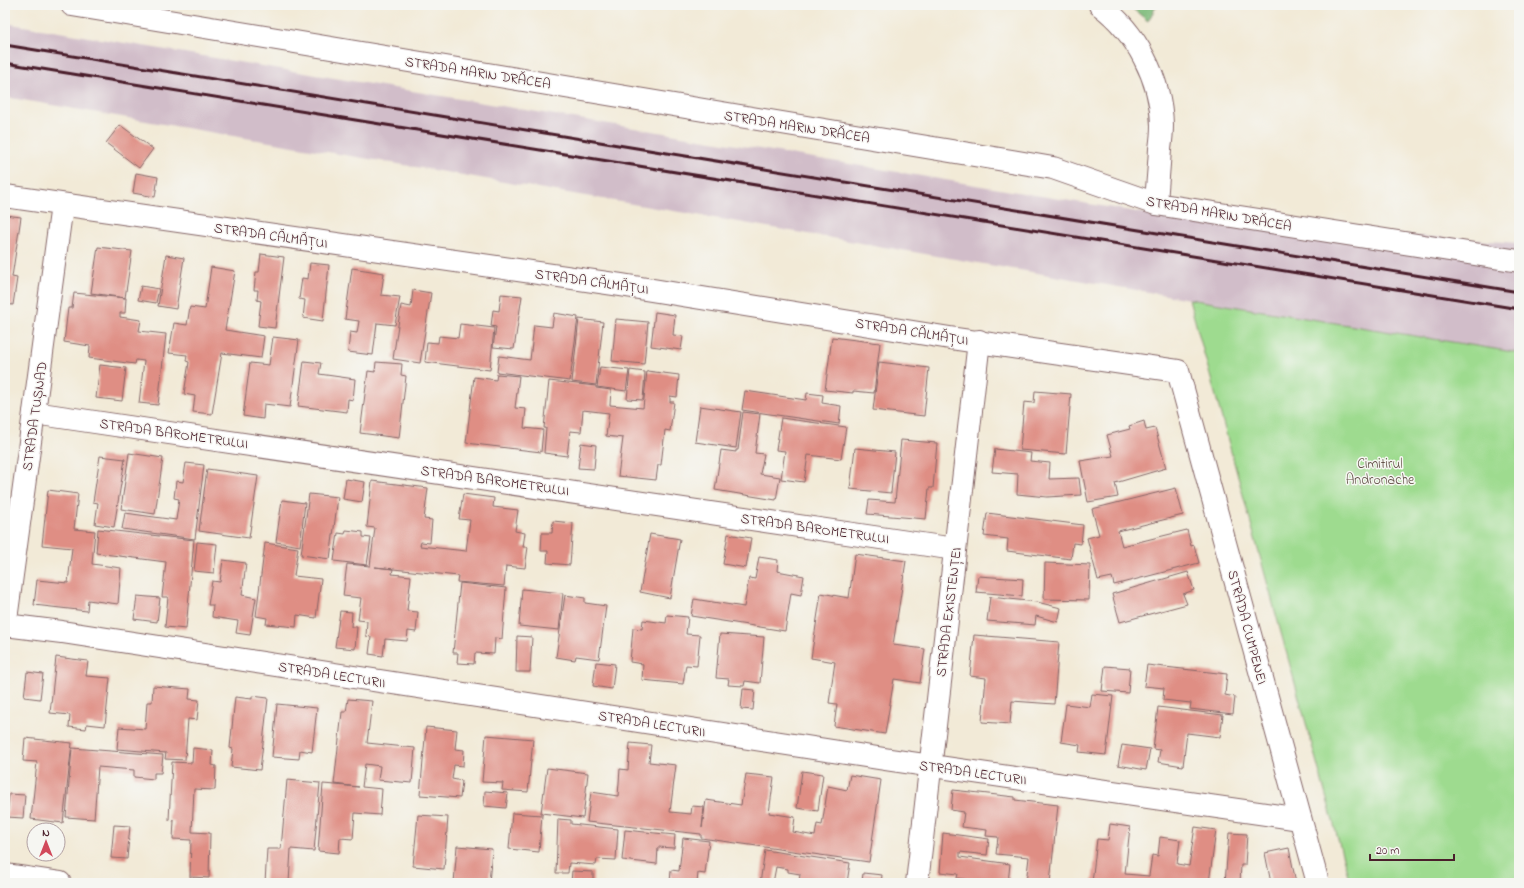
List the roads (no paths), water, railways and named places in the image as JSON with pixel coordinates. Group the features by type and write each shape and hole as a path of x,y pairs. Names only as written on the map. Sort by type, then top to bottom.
{"street":[{"name":"STRADA MARIN DRĂCEA","path":"72,5 158,12 1053,168 1156,204 1519,261"},
{"path":"1100,5 1114,15 1131,38 1144,58 1154,80 1160,103 1162,126 1156,204"},
{"name":"STRADA CĂLMĂȚUI","path":"5,196 613,284 942,336 1178,371"},
{"name":"STRADA TUȘNAD","path":"5,625 62,205"},
{"name":"STRADA EXISTENȚEI","path":"917,883 979,341"},
{"name":"STRADA CUMPENEI","path":"1178,371 1318,883"},
{"name":"STRADA BAROMETRULUI","path":"34,412 955,549"},
{"name":"STRADA LECTURII","path":"5,625 62,632 930,766 1300,820"},
{"path":"5,875 60,883"}],"railway":[{"path":"5,45 1519,292"},
{"path":"5,63 1519,309"}],"park label":[{"name":"Cimitirul Andronache","path":"1380,472"}]}
